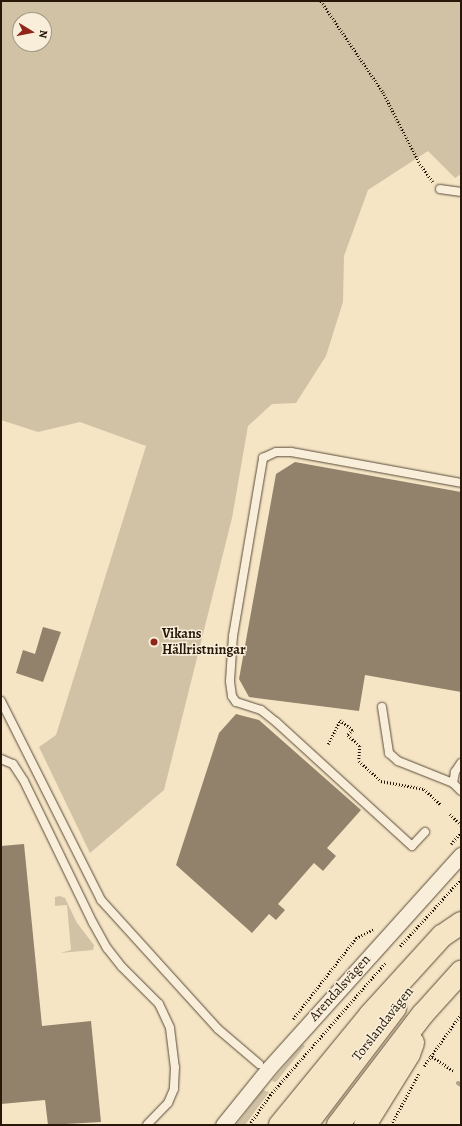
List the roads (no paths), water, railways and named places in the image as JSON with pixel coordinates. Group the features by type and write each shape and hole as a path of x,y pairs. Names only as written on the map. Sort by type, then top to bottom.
{"main road":[{"path":"280,1125 370,1015 442,936 461,924"},
{"name":"Torslandavägen","path":"306,1125 461,924"},
{"name":"Torslandavägen","path":"338,1125 423,1014 461,972"},
{"path":"365,1125 409,1054 423,1014"}],"street":[{"name":"Arendalsvägen","path":"223,1125 290,1044 461,855"}],"lane":[{"path":"440,189 461,192"},
{"path":"425,832 412,846 276,722 261,710 236,702 232,696 230,681 233,636 263,458 276,452 291,452 461,483"},
{"path":"2,706 101,900 218,1029 259,1064"},
{"path":"382,707 389,753 398,761 453,783 461,792"},
{"path":"1,759 13,764 24,782 93,923 107,948 122,967 159,1004 170,1028 175,1067 174,1089 163,1109 146,1125"},
{"path":"453,783 455,772 461,763"}],"place":[{"name":"Vikans Hällristningar","path":"154,642"}]}
